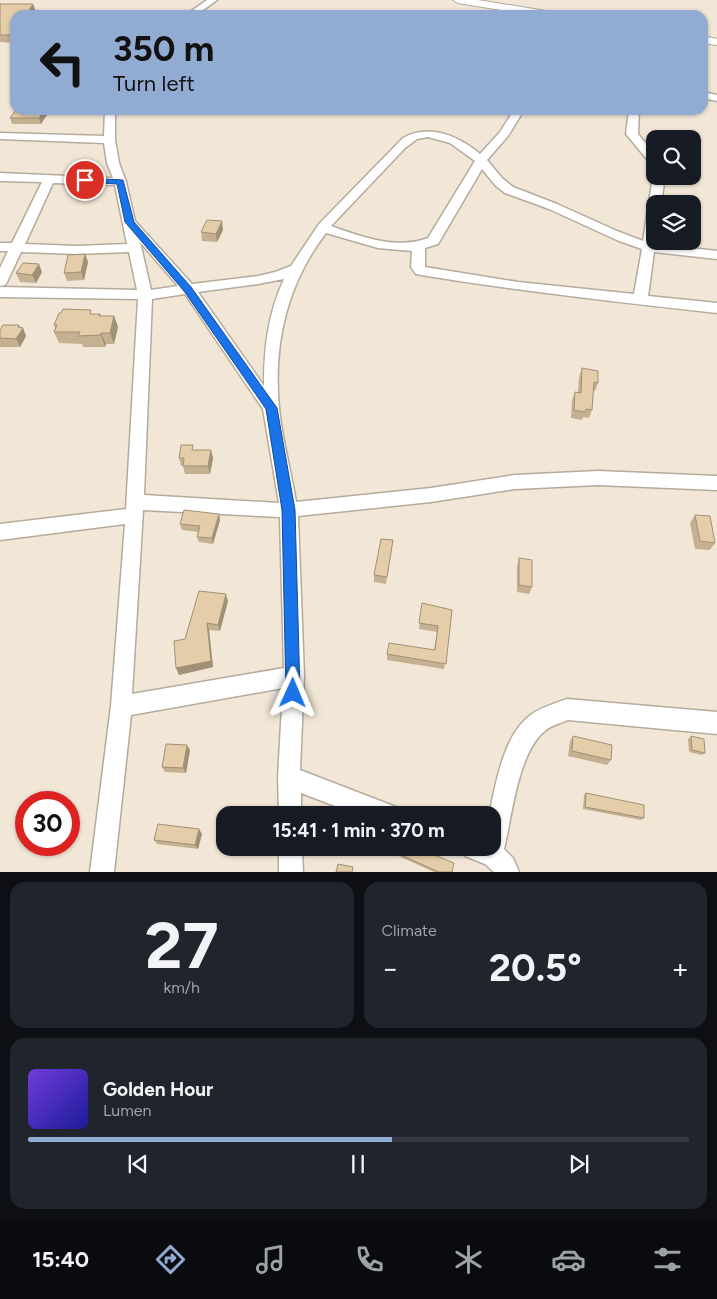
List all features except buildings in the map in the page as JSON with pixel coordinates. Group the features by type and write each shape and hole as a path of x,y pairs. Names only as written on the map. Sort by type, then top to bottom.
{"street":[{"path":"198,10 213,0"},
{"path":"458,0 521,10"},
{"path":"102,872 121,706 145,295 120,182 113,163 109,140 110,115"},
{"path":"323,227 373,244 419,247 433,241 481,160 504,134 515,115"},
{"path":"634,115 632,134 646,151"},
{"path":"290,806 289,778 294,676 289,510 271,408 273,337 278,310 294,269 323,227 356,191 382,168 404,141 414,136 427,134 447,138 462,145 481,160 496,180 508,190 557,208 622,239 646,245"},
{"path":"0,136 109,140"},
{"path":"0,177 120,182"},
{"path":"0,282 49,179"},
{"path":"129,222 188,289 271,408"},
{"path":"0,247 77,250 136,248"},
{"path":"419,247 418,267 421,271 518,286 640,301 717,308"},
{"path":"640,301 647,250"},
{"path":"679,250 717,255"},
{"path":"0,292 145,295 258,280 278,276 294,269"},
{"path":"0,532 134,509 289,510 431,495 515,482 598,478 717,484"},
{"path":"121,706 294,676"},
{"path":"490,858 512,761 524,739 538,722 568,709 717,723"},
{"path":"289,778 364,806"},
{"path":"291,856 291,872"}],"route":[{"path":"85,180 120,182 129,222 188,289 271,408 289,510 293,693"}]}
